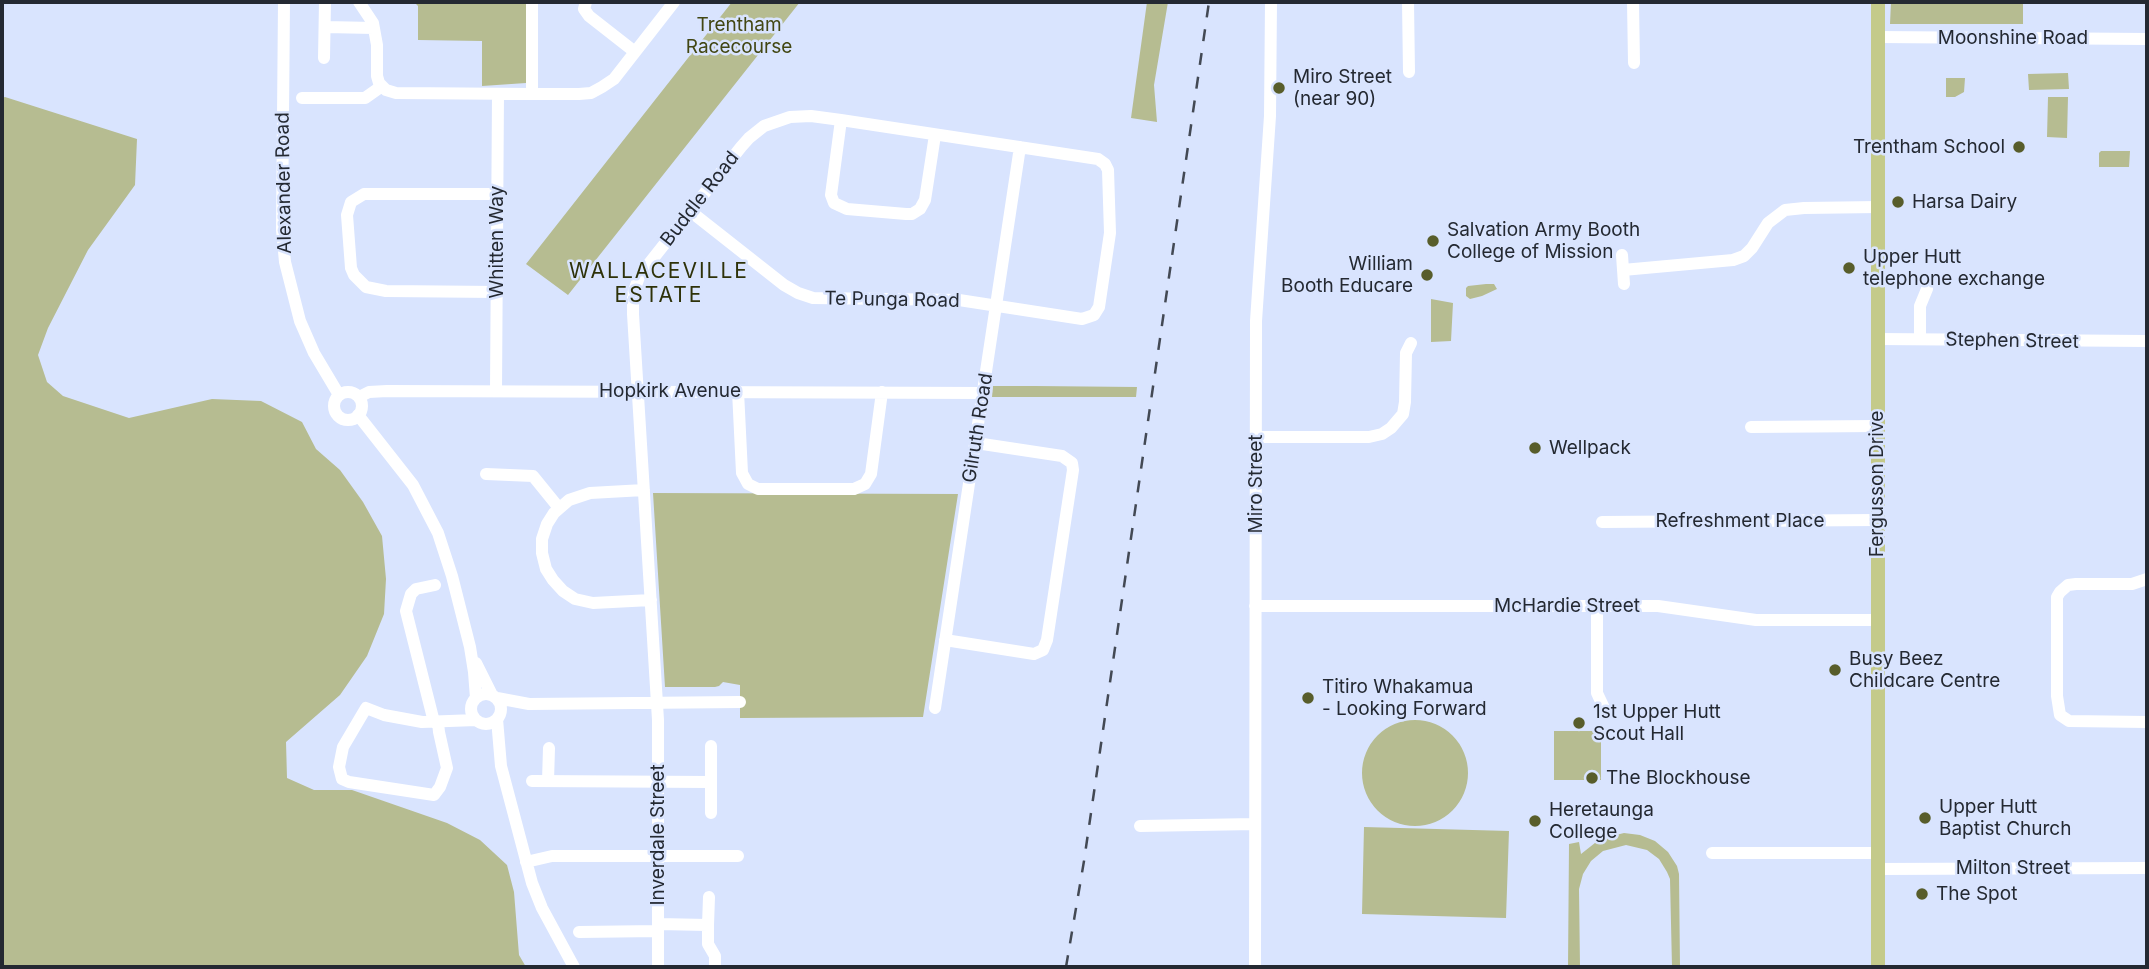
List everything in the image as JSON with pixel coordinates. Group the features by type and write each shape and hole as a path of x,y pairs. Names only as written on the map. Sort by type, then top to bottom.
{"main road":[{"name":"Fergusson Drive","path":"1878,2 1878,967"}],"street":[{"name":"Alexander Road","path":"284,2 282,230 285,262 300,321 314,353 339,395"},
{"path":"324,58 325,2"},
{"path":"359,2 374,28 377,76 386,90 396,93 498,94 591,93 614,79 674,2"},
{"path":"531,2 532,94"},
{"name":"Miro Street","path":"1255,967 1257,310 1271,87 1271,2"},
{"path":"1408,2 1409,72"},
{"path":"1633,2 1634,63"},
{"path":"581,3 589,16 635,52"},
{"path":"325,27 374,28"},
{"name":"Moonshine Road","path":"1878,37 2147,39"},
{"path":"302,98 365,98 382,86"},
{"name":"Whitten Way","path":"496,391 498,94"},
{"name":"Buddle Road","path":"657,703 633,302 636,285 644,270 749,138 764,126 782,119 800,116 841,120 1020,147"},
{"path":"841,120 831,194 832,200 838,206 848,209 912,214 920,209 925,200 935,135"},
{"name":"Te Punga Road","path":"690,211 784,285 805,296 829,300 958,300 1085,319 1096,313 1100,303 1110,233 1107,166 1098,159 1020,147"},
{"name":"Gilruth Road","path":"933,700 976,443 1020,147"},
{"path":"496,194 368,194 356,197 351,202 347,215 351,268 366,287 386,291 497,292"},
{"path":"1623,270 1733,260 1744,256 1768,223 1785,210 1878,207"},
{"path":"1622,255 1624,284"},
{"path":"1920,339 1920,306 1927,289"},
{"name":"Stephen Street","path":"1878,340 2147,341"},
{"path":"1255,437 1369,437 1382,434 1399,421 1403,414 1406,353 1411,343"},
{"name":"Hopkirk Avenue","path":"359,397 369,392 387,390 983,393"},
{"path":"738,391 743,473 748,484 758,489 854,489 865,484 871,474 882,392"},
{"path":"351,392 359,397 361,408 358,415 345,419 338,415 334,407 339,395 351,392"},
{"path":"358,415 413,485 432,519 443,547 470,647 501,706 501,766"},
{"path":"1751,427 1877,426"},
{"path":"945,640 1037,653 1045,647 1049,627 1072,463 1062,456 976,443"},
{"path":"486,474 533,475 559,508"},
{"path":"644,490 582,495 559,508 547,524 542,546 546,569 558,586 575,598 587,603 651,600"},
{"name":"Refreshment Place","path":"1602,522 1877,520"},
{"path":"2147,579 2132,584 2068,585 2057,597 2057,706 2060,715 2075,722 2147,722"},
{"path":"435,584 416,589 411,594 405,611 440,721 439,732 447,768 440,787 434,795 342,779 339,774 343,747 366,708 384,715 440,721 491,723 529,704"},
{"name":"McHardie Street","path":"1255,606 1658,606 1756,620 1877,620"},
{"path":"1597,606 1597,693 1605,710"},
{"path":"470,647 474,701 472,713 479,721 501,766 526,862 542,908 573,967"},
{"path":"440,721 482,694 529,704 740,702"},
{"name":"Inverdale Street","path":"657,703 658,967"},
{"path":"711,746 711,813"},
{"path":"548,781 549,748"},
{"path":"532,781 711,782"},
{"path":"1140,825 1255,824"},
{"path":"1712,853 1878,853"},
{"path":"526,862 552,856 738,856"},
{"name":"Milton Street","path":"1878,869 2147,868"},
{"path":"709,897 708,944 715,956 715,967"},
{"path":"579,932 708,925"}],"green space":[{"path":"414,2 526,2 526,83 482,86 482,41 418,40 418,6"},
{"name":"Trentham Racecourse","path":"732,2 800,2 568,295 526,264"},
{"path":"1147,2 1168,2 1154,85 1157,122 1131,118"},
{"path":"1891,2 2023,2 2023,24 1890,24"},
{"path":"2068,73 2069,89 2029,90 2028,74"},
{"path":"1946,78 1965,78 1964,92 1955,97 1946,97"},
{"path":"2048,97 2068,97 2067,138 2047,137"},
{"path":"2,98 137,139 135,185 88,250 48,328 38,355 47,382 63,396 129,418 212,399 261,401 302,422 316,449 340,470 363,502 382,536 386,579 384,614 367,656 340,695 286,742 287,778 314,790 352,790 447,823 480,840 507,865 514,892 519,955 526,967 2,967"},
{"path":"2101,151 2130,151 2129,167 2099,167"},
{"path":"1494,284 1497,289 1470,299 1466,296 1468,286"},
{"path":"1431,299 1453,303 1451,341 1431,342"},
{"path":"993,386 1137,387 1136,397 992,397"},
{"path":"653,493 958,494 923,717 740,718 740,685 723,682 715,687 665,687"},
{"path":"1415,720 1435,724 1452,736 1464,753 1468,773 1464,793 1452,810 1435,822 1415,826 1395,822 1378,810 1366,793 1362,773 1366,753 1378,736 1395,724"},
{"path":"1554,731 1601,731 1601,780 1554,780"},
{"path":"1364,827 1509,831 1506,918 1362,914"},
{"path":"1624,833 1655,841 1668,852 1677,866 1680,967 1672,967 1670,879 1667,872 1659,859 1647,850 1626,845 1603,851 1591,861 1583,874 1579,889 1580,967 1568,967 1569,844 1579,842 1581,854 1600,839"}],"railway":[{"path":"1066,967 1084,861 1209,2"}],"place":[{"name":"Miro Street (near 90)","path":"1279,88"},
{"name":"Trentham School","path":"2019,147"},
{"name":"Harsa Dairy","path":"1898,202"},
{"name":"Salvation Army Booth College of Mission","path":"1433,241"},
{"name":"Upper Hutt telephone exchange","path":"1849,268"},
{"name":"William Booth Educare","path":"1427,275"},
{"name":"Wellpack","path":"1535,448"},
{"name":"Busy Beez Childcare Centre","path":"1835,670"},
{"name":"Titiro Whakamua - Looking Forward","path":"1308,698"},
{"name":"1st Upper Hutt Scout Hall","path":"1579,723"},
{"name":"The Blockhouse","path":"1592,778"},
{"name":"Upper Hutt Baptist Church","path":"1925,818"},
{"name":"Heretaunga College","path":"1535,821"},
{"name":"The Spot","path":"1922,894"}],"district":[{"name":"WALLACEVILLE ESTATE","path":"659,284"}]}
